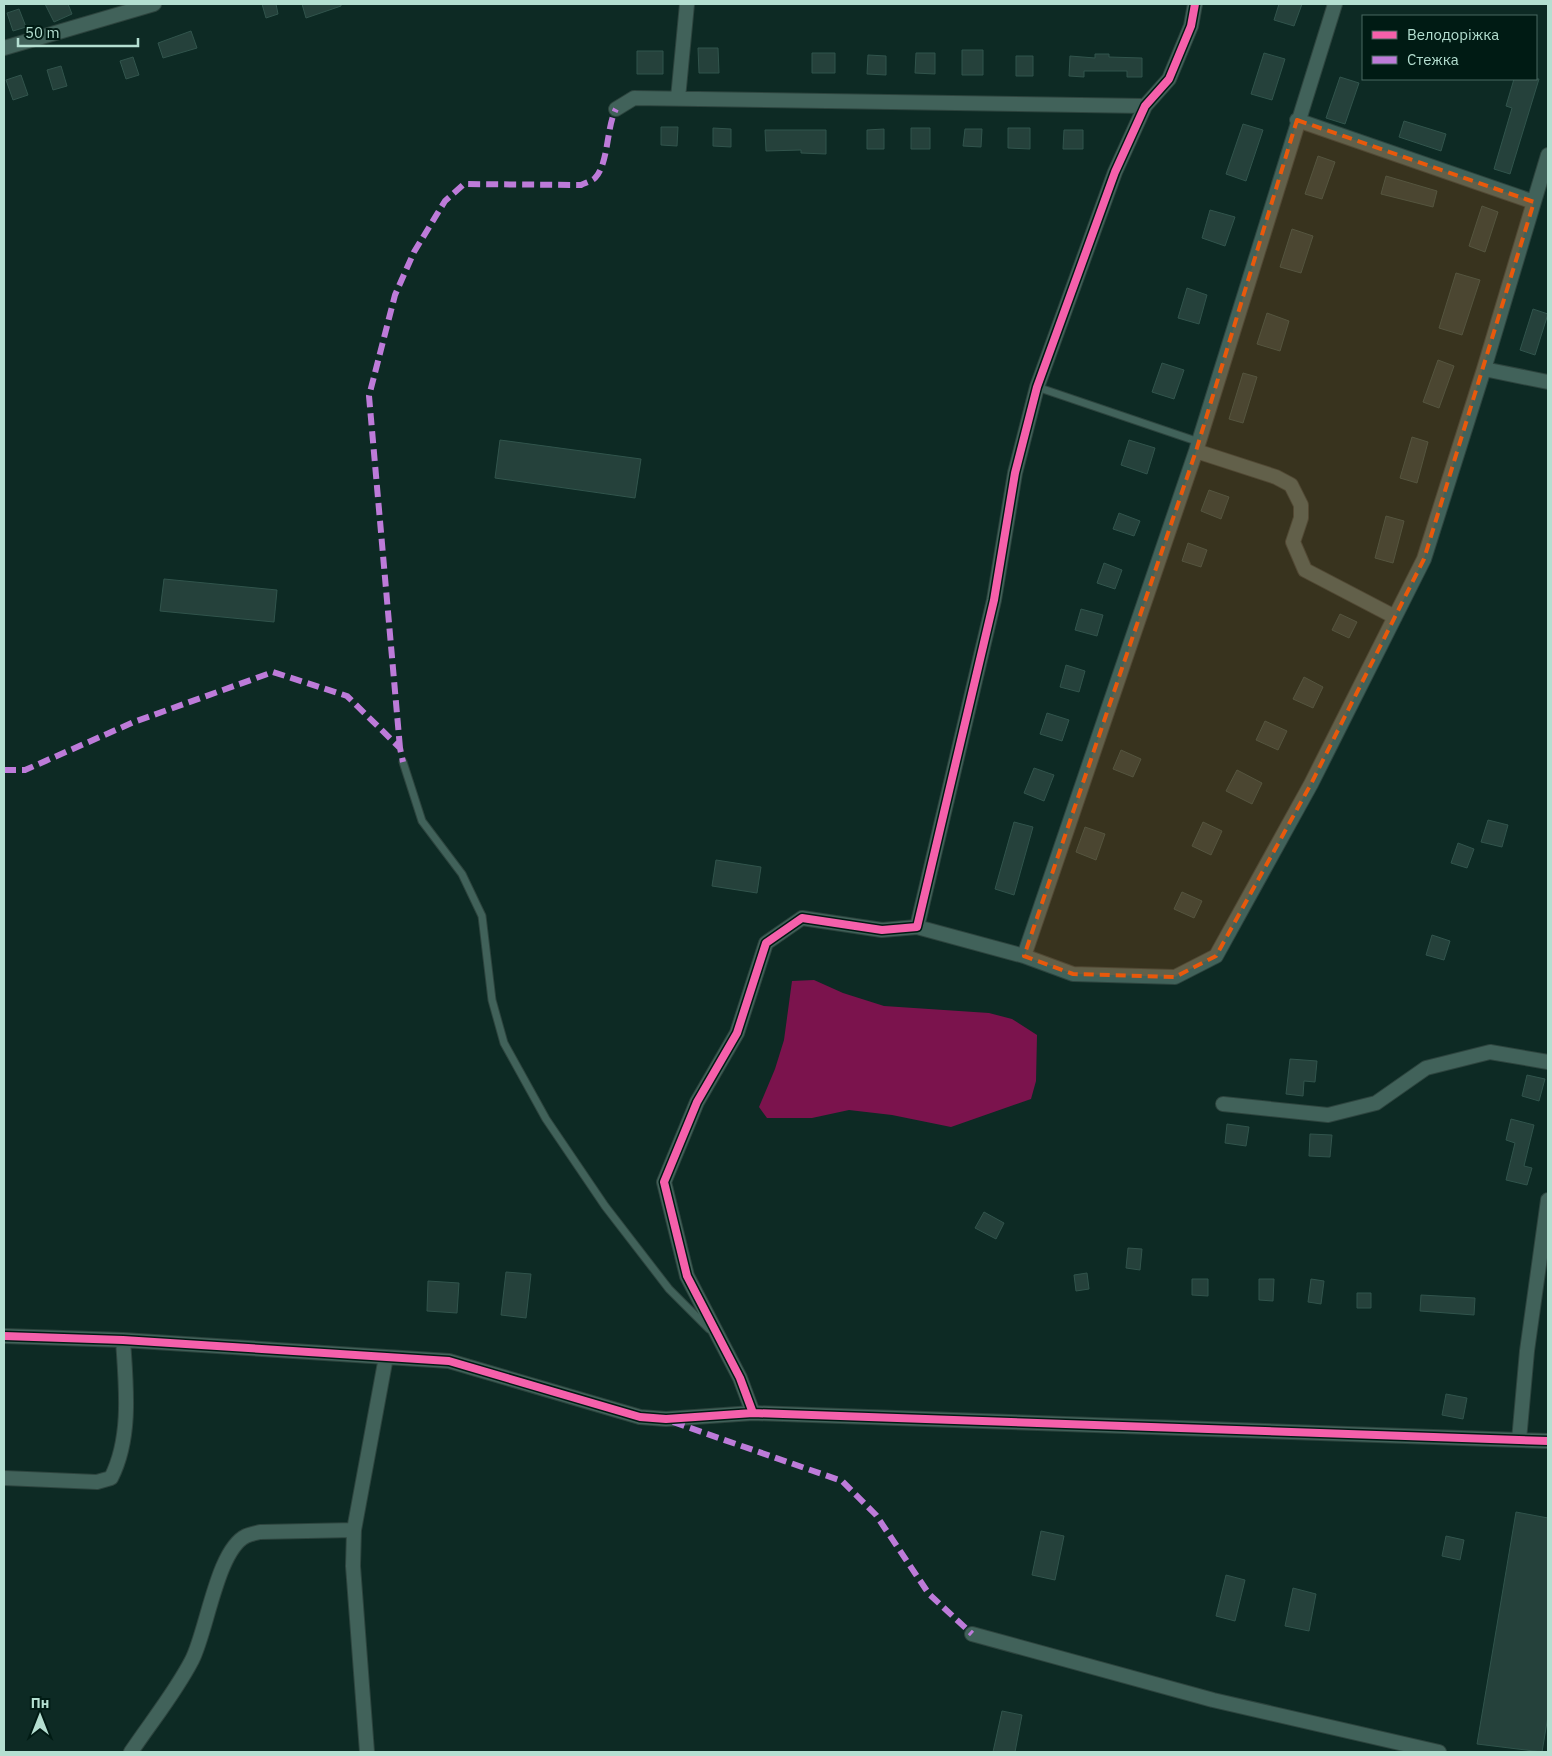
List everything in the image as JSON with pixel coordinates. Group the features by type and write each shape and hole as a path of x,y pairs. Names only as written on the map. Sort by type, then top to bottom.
{"street":[{"path":"4,48 154,4"},
{"path":"678,98 687,4"},
{"path":"917,927 994,600 1015,473 1037,387 1115,172 1145,106 1169,79 1191,26 1194,4"},
{"path":"1024,956 1198,446 1297,120 1335,4"},
{"path":"616,109 634,98 1145,106"},
{"path":"1297,120 1534,202"},
{"path":"753,1413 740,1378 687,1276 664,1182 697,1102 737,1033 766,943 802,918 882,930 917,927 1024,956 1073,974 1175,977 1216,956 1310,784 1424,560 1548,156"},
{"path":"1484,369 1548,382"},
{"path":"1198,446 1276,477 1291,485 1301,505 1302,518 1294,542 1305,570 1395,617"},
{"path":"1223,1104 1328,1115 1376,1103 1426,1068 1435,1065 1490,1052 1548,1062"},
{"path":"1520,1440 1527,1350 1548,1200"},
{"path":"4,1336 123,1340 449,1361 640,1417 666,1419 753,1413 1548,1441"},
{"path":"4,1478 97,1482 111,1478 118,1464 122,1445 127,1389 123,1340"},
{"path":"367,1752 353,1566 354,1530 386,1357"},
{"path":"131,1752 193,1659 220,1577 236,1544 246,1536 260,1532 354,1530"},
{"path":"972,1634 1213,1700 1439,1752"}],"lane":[{"path":"1037,387 1198,446"},
{"path":"403,762 422,821 462,874 482,916 492,1000 504,1043 546,1119 605,1206 670,1289 720,1340"}],"highlighted area":[{"path":"1297,120 1534,202 1424,559 1311,784 1216,956 1175,977 1073,974 1024,956 1196,451"}],"shaded area":[{"path":"814,980 843,993 884,1006 989,1013 1012,1019 1037,1035 1036,1081 1031,1099 951,1127 892,1115 849,1110 812,1118 767,1118 759,1107 775,1069 784,1040 792,981"}],"building":[{"path":"45,4 68,4 72,14 54,22"},
{"path":"262,4 276,4 278,14 266,18"},
{"path":"302,4 341,4 341,6 306,18"},
{"path":"1279,4 1302,4 1294,26 1274,20"},
{"path":"19,9 26,27 13,31 7,13"},
{"path":"191,31 197,48 163,58 158,43"},
{"path":"698,48 718,48 719,73 699,73"},
{"path":"962,50 983,50 983,75 962,75"},
{"path":"637,51 663,51 663,74 637,74"},
{"path":"812,53 835,53 835,73 812,73"},
{"path":"916,53 935,53 935,74 915,73"},
{"path":"1264,53 1285,59 1272,100 1251,94"},
{"path":"1095,54 1109,54 1109,57 1142,58 1142,77 1127,77 1127,71 1084,71 1084,77 1069,76 1070,56 1095,58"},
{"path":"868,55 886,56 886,75 867,74"},
{"path":"1016,56 1033,56 1033,76 1016,76"},
{"path":"133,57 139,75 126,79 120,61"},
{"path":"61,66 67,86 53,90 47,70"},
{"path":"21,75 28,95 13,100 6,80"},
{"path":"1340,77 1359,83 1345,124 1326,118"},
{"path":"1539,79 1510,174 1494,169 1512,108 1506,106 1514,80"},
{"path":"1404,121 1446,134 1441,151 1399,137"},
{"path":"1243,124 1263,130 1246,181 1226,174"},
{"path":"661,127 678,127 677,146 661,145"},
{"path":"713,128 731,129 731,147 713,146"},
{"path":"911,128 930,128 930,149 911,149"},
{"path":"1008,128 1030,128 1030,149 1008,148"},
{"path":"884,129 884,149 867,149 867,130"},
{"path":"965,129 982,129 981,147 963,146"},
{"path":"765,130 826,130 826,154 801,153 801,150 766,151"},
{"path":"1064,130 1083,130 1083,149 1063,149"},
{"path":"1318,156 1335,162 1322,199 1305,194"},
{"path":"1386,176 1437,191 1433,207 1381,194"},
{"path":"1482,206 1498,212 1485,252 1469,246"},
{"path":"1210,210 1235,217 1225,246 1202,238"},
{"path":"1292,229 1313,236 1301,273 1280,267"},
{"path":"1456,273 1480,280 1462,335 1439,328"},
{"path":"1187,288 1207,295 1199,324 1178,318"},
{"path":"1533,309 1548,314 1535,355 1520,350"},
{"path":"1267,313 1289,321 1280,351 1257,344"},
{"path":"1438,360 1454,366 1439,408 1423,402"},
{"path":"1162,363 1184,370 1174,399 1152,392"},
{"path":"1243,373 1257,377 1243,423 1229,419"},
{"path":"1412,437 1428,442 1417,483 1400,478"},
{"path":"500,440 641,459 635,498 495,478"},
{"path":"1129,440 1155,448 1147,474 1121,465"},
{"path":"1209,490 1229,497 1221,519 1201,511"},
{"path":"1119,513 1140,521 1134,536 1113,529"},
{"path":"1386,516 1404,521 1393,563 1375,558"},
{"path":"1188,543 1207,550 1201,567 1182,561"},
{"path":"1104,563 1122,570 1115,589 1097,583"},
{"path":"164,579 277,590 274,622 160,611"},
{"path":"1081,609 1103,615 1097,636 1075,630"},
{"path":"1340,614 1357,622 1349,638 1332,630"},
{"path":"1066,665 1085,671 1079,692 1060,687"},
{"path":"1304,677 1323,687 1313,708 1293,699"},
{"path":"1047,713 1069,720 1062,741 1040,734"},
{"path":"1265,721 1287,731 1278,750 1256,740"},
{"path":"1121,750 1141,759 1133,777 1113,769"},
{"path":"1034,768 1054,775 1044,801 1024,793"},
{"path":"1237,770 1262,783 1252,804 1226,791"},
{"path":"1488,820 1508,825 1502,847 1481,842"},
{"path":"1014,822 1033,827 1014,895 995,889"},
{"path":"1203,822 1222,831 1211,855 1192,846"},
{"path":"1085,827 1105,834 1096,860 1076,852"},
{"path":"1458,843 1474,849 1467,868 1451,863"},
{"path":"716,860 761,867 757,893 712,886"},
{"path":"1182,892 1202,901 1194,918 1174,909"},
{"path":"1432,935 1450,941 1444,960 1426,955"},
{"path":"1290,1059 1317,1061 1315,1082 1304,1081 1303,1096 1286,1094"},
{"path":"1527,1075 1545,1079 1539,1101 1522,1096"},
{"path":"1511,1119 1534,1125 1524,1166 1532,1168 1527,1185 1506,1180 1515,1143 1506,1140"},
{"path":"1227,1124 1249,1127 1246,1146 1225,1143"},
{"path":"1310,1134 1332,1135 1330,1157 1309,1156"},
{"path":"984,1212 1004,1223 996,1239 975,1228"},
{"path":"1128,1248 1142,1249 1140,1270 1126,1268"},
{"path":"506,1272 531,1274 526,1318 501,1315"},
{"path":"1087,1273 1089,1289 1076,1291 1074,1275"},
{"path":"1192,1279 1208,1279 1208,1296 1192,1295"},
{"path":"1259,1279 1274,1279 1273,1301 1259,1300"},
{"path":"1311,1279 1324,1281 1321,1304 1308,1302"},
{"path":"428,1281 459,1283 457,1313 427,1311"},
{"path":"1357,1293 1371,1293 1371,1308 1357,1308"},
{"path":"1421,1295 1475,1298 1474,1315 1420,1311"},
{"path":"1446,1394 1467,1398 1463,1419 1442,1415"},
{"path":"1516,1512 1548,1518 1548,1716 1542,1752 1477,1744"},
{"path":"1041,1531 1064,1536 1055,1580 1032,1575"},
{"path":"1446,1536 1464,1540 1460,1560 1442,1556"},
{"path":"1226,1575 1245,1580 1235,1621 1216,1616"},
{"path":"1293,1588 1316,1594 1309,1631 1285,1626"},
{"path":"1002,1711 1022,1715 1015,1752 993,1752"}],"marked path":[{"path":"400,748 369,396 395,295 414,252 445,201 464,184 581,185 590,181 600,172 603,164 610,126 616,109"},
{"path":"4,770 25,770 134,722 273,672 347,696 400,748 403,762"},
{"path":"673,1422 842,1481 876,1515 929,1594 972,1634"}],"cycle path":[{"path":"1195,4 1191,26 1169,79 1145,106 1115,172 1037,387 1015,473 994,600 917,927 882,930 802,918 766,943 737,1033 697,1102 664,1182 687,1276 740,1378 753,1413 1548,1441"},
{"path":"4,1336 123,1340 449,1361 640,1417 666,1419 753,1413"}]}
